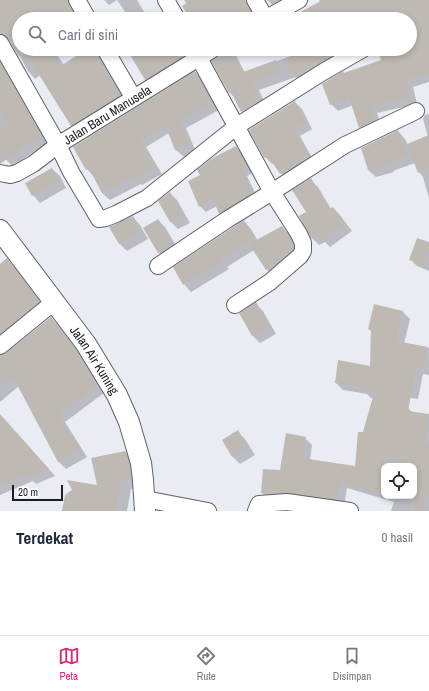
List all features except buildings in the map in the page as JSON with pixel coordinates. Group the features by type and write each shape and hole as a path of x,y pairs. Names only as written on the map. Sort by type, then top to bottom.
{"street":[{"path":"77,0 84,12"},
{"path":"166,0 173,12"},
{"path":"255,0 262,12"},
{"path":"278,12 299,0"},
{"path":"0,43 58,145 71,172 99,219 116,214 147,198 237,126 322,72 351,56"},
{"path":"109,56 133,97"},
{"name":"Jalan Baru Manusela","path":"0,173 10,175 33,164 58,145 133,97 193,56"},
{"path":"199,56 272,192 299,234 303,243 303,250 300,256 270,282 235,305"},
{"path":"158,266 228,219 345,145 416,111"},
{"name":"Jalan Air Kuning","path":"0,230 86,344 117,395 129,422 141,463 145,505"},
{"path":"0,346 54,302"},
{"path":"256,511 258,504 287,502 350,511"},
{"path":"145,505 208,511"}]}
